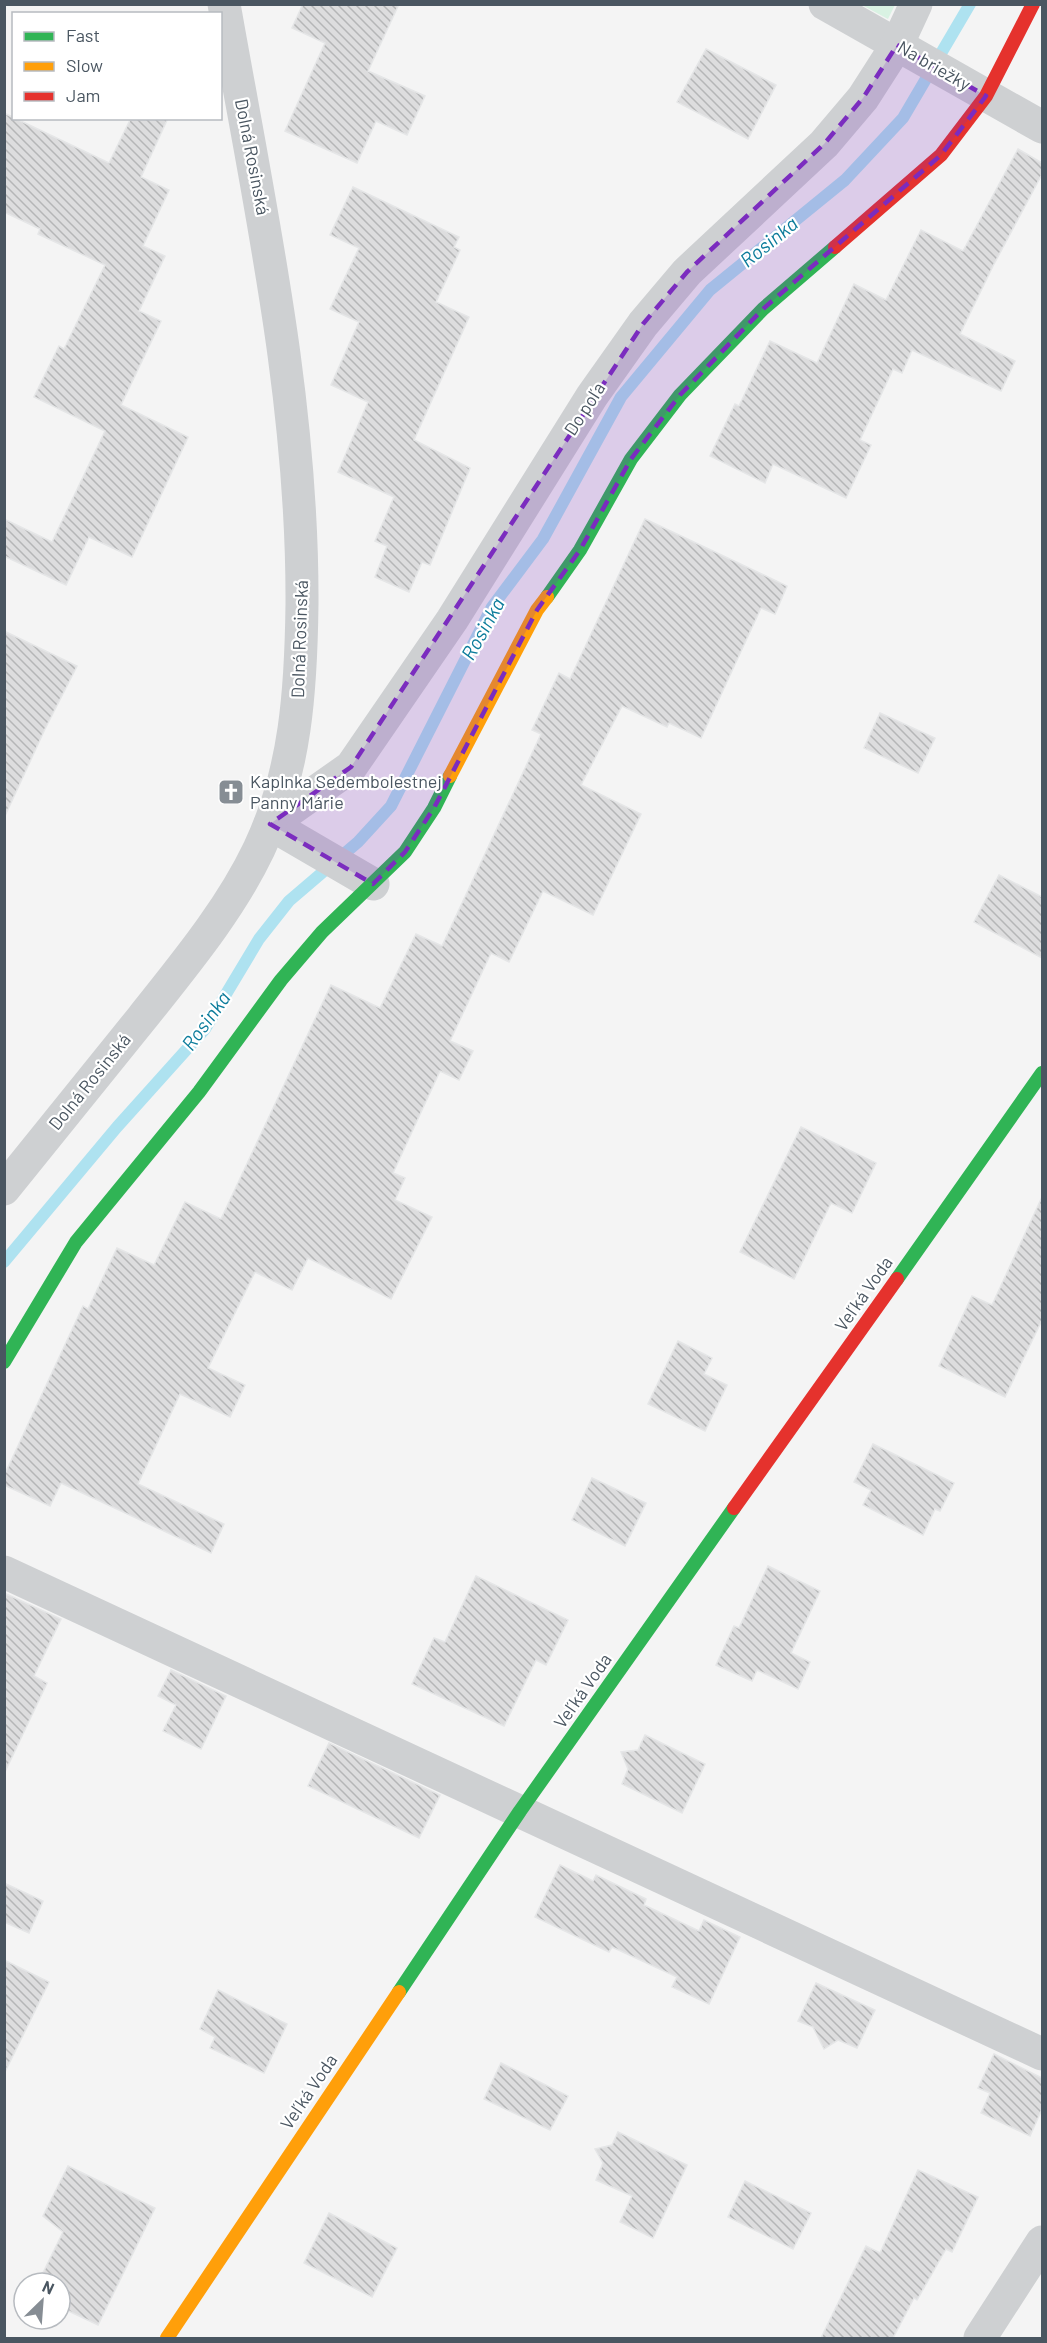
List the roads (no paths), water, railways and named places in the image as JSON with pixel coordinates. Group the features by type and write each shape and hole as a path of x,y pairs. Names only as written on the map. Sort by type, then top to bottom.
{"street":[{"name":"Dolná Rosinská","path":"4,1189 179,971 241,882 270,824 285,779 296,728 302,631 299,494 280,314 224,4"},
{"name":"Na briežky","path":"825,4 1042,127"},
{"name":"Do poľa","path":"270,824 351,767 452,620 592,396 643,324 702,258 824,144 863,98 910,52 916,4"},
{"path":"4,1362 76,1242 199,1092 281,980 322,932 351,871 405,852 434,808 537,610 580,550 631,459 673,405 763,309 941,155 986,96 1033,4"},
{"path":"270,824 351,871"},
{"name":"Veľká Voda","path":"167,2338 520,1811 1042,1073"},
{"path":"4,1572 1042,2054"},
{"path":"981,2338 1042,2242"}],"waterway":[{"name":"Rosinka","path":"4,1262 117,1127 205,1029 259,939 289,901 358,842 391,806 492,607 543,539 621,397 710,290 845,180 903,118 970,4"}],"place":[{"name":"Kaplnka Sedembolestnej Panny Márie","path":"231,792"}]}
